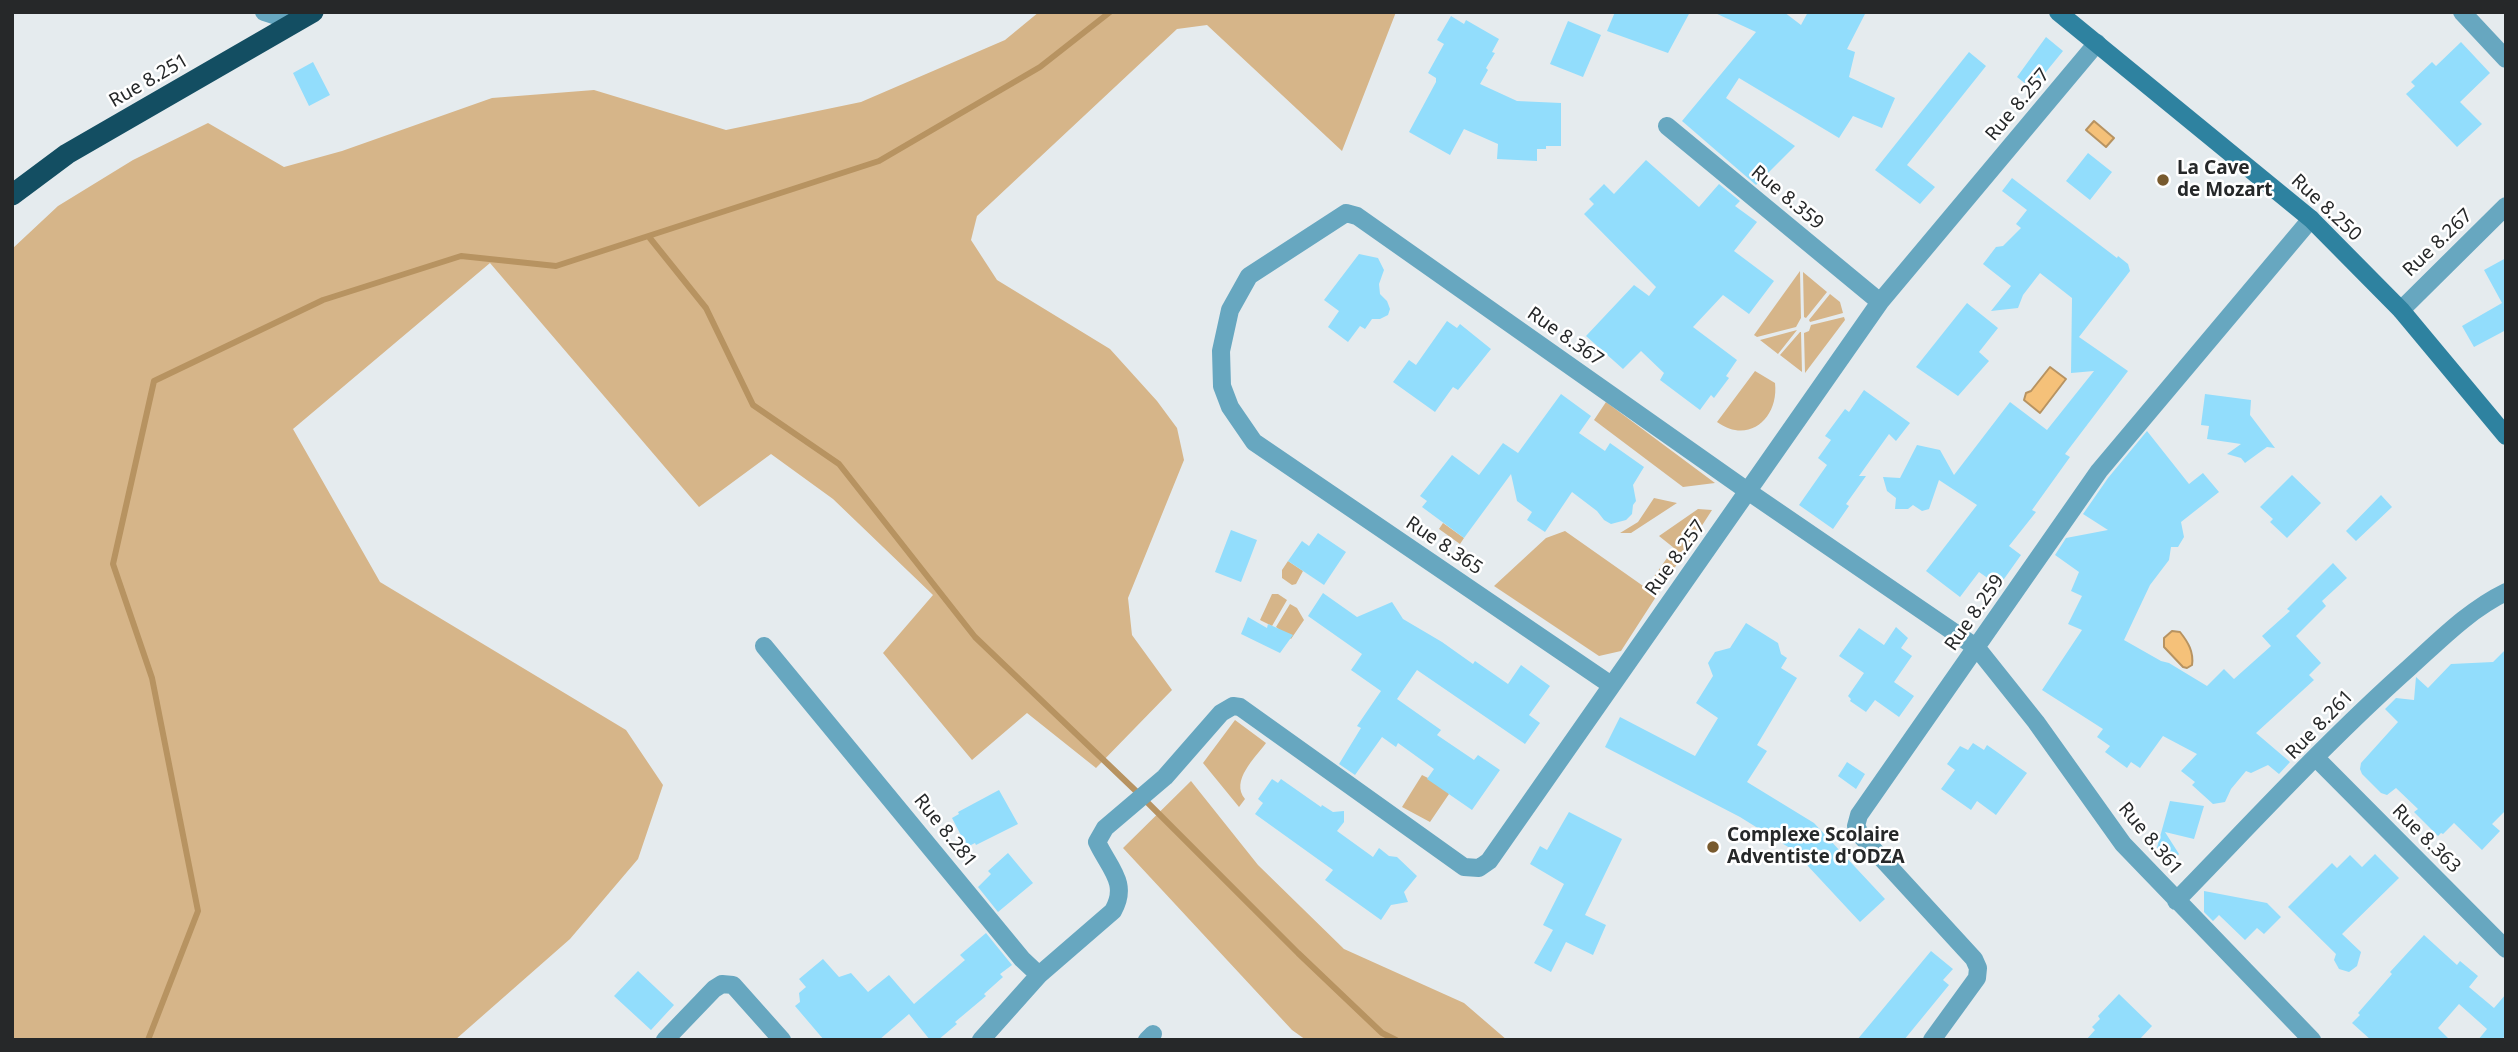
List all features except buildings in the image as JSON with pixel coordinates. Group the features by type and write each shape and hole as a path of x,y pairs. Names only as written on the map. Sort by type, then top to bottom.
{"highway":[{"name":"Rue 8.251","path":"12,194 67,154 304,17"}],"street":[{"path":"264,12 304,17"},
{"name":"Rue 8.250","path":"2058,12 2311,219 2401,310 2506,436"},
{"path":"2462,12 2506,60"},
{"name":"Rue 8.257","path":"1039,975 1113,911 1121,898 1118,880 1097,842 1105,828 1165,777 1221,713 1233,706 1240,707 1464,867 1479,868 1489,861 1880,302 2097,43"},
{"name":"Rue 8.359","path":"1667,126 1880,302"},
{"name":"Rue 8.267","path":"2401,310 2506,206"},
{"name":"Rue 8.365","path":"1357,216 1346,213 1249,276 1230,310 1221,351 1222,386 1230,407 1254,442 1611,685"},
{"name":"Rue 8.367","path":"1357,216 1749,492 1978,648"},
{"name":"Rue 8.259","path":"1932,1040 1977,978 1978,968 1974,959 1862,837 1856,827 1859,815 2099,471 2311,219"},
{"name":"Rue 8.261","path":"2176,901 2378,695 2463,619 2484,603 2506,592"},
{"name":"Rue 8.281","path":"764,646 1021,959 1039,975"},
{"name":"Rue 8.361","path":"1978,648 2036,722 2123,844 2312,1040"},
{"name":"Rue 8.363","path":"2316,758 2506,949"},
{"path":"981,1040 1039,975"},
{"path":"665,1040 713,989 722,984 733,985 782,1040"}],"shaded area":[{"path":"1039,12 1396,12 1342,151 1207,25 1177,29 977,216 971,240 997,280 1110,349 1157,401 1177,428 1184,460 1128,598 1132,635 1172,690 1096,768 1027,713 972,760 883,653 933,595 833,499 771,454 699,507 490,263 293,429 380,582 626,730 663,785 638,859 570,939 455,1040 12,1040 12,249 58,206 133,160 208,123 284,167 342,151 492,98 594,90 726,130 861,102 1005,40"},
{"path":"2094,121 2114,138 2106,147 2086,130"},
{"path":"1800,271 1801,318 1796,327 1757,337 1754,335"},
{"path":"1803,272 1827,292 1806,318 1804,317"},
{"path":"1830,294 1840,302 1843,313 1810,322 1809,320"},
{"path":"1844,317 1845,320 1805,373 1804,333 1809,331 1811,325"},
{"path":"1797,330 1778,354 1760,340"},
{"path":"1801,332 1802,372 1780,355"},
{"path":"2050,367 2066,379 2040,413 2024,400 2026,393 2031,391"},
{"path":"1755,371 1775,383 1775,396 1767,417 1750,429 1740,431 1717,422"},
{"path":"1606,402 1715,483 1683,487 1594,420"},
{"path":"1654,498 1677,503 1631,533 1620,533 1638,522"},
{"path":"1698,509 1712,510 1621,651 1599,656 1494,586 1546,538 1565,531 1646,588 1674,548 1659,536"},
{"path":"1443,523 1464,538 1460,544 1439,529"},
{"path":"1288,561 1303,571 1296,584 1292,585 1282,578 1282,570"},
{"path":"1272,594 1278,594 1287,600 1272,626 1260,620"},
{"path":"1290,604 1297,608 1304,620 1291,639 1276,627"},
{"path":"2172,631 2180,632 2190,647 2192,665 2187,668 2164,647 2164,638"},
{"path":"1235,720 1266,743 1242,777 1240,785 1245,799 1239,807 1203,763"},
{"path":"1422,775 1442,785 1449,794 1430,822 1402,807"},
{"path":"1191,781 1258,865 1344,949 1464,1003 1507,1040 1306,1040 1292,1030 1123,848"}],"waterway":[{"path":"148,1040 198,911 152,678 113,564 154,381 323,300 461,256 556,266 879,161 1040,67 1110,12"},
{"path":"649,237 706,308 753,405 839,464 975,637 1138,793 1298,953 1382,1033 1396,1040"}],"place":[{"name":"La Cave de Mozart","path":"2163,180"},
{"name":"Complexe Scolaire Adventiste d'ODZA","path":"1713,847"}]}
